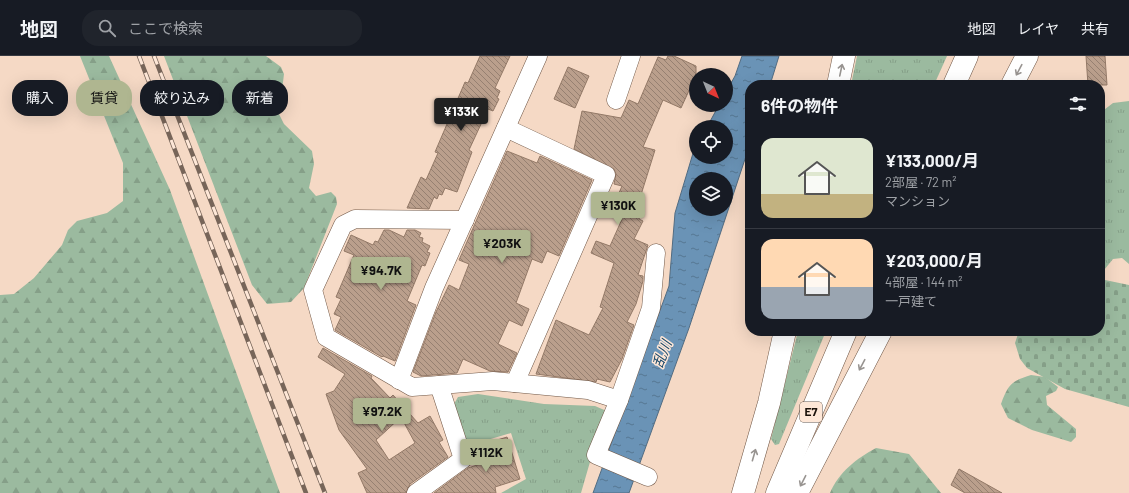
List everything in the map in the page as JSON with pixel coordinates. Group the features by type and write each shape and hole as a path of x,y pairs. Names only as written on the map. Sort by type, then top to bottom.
{"highway":[{"path":"839,80 844,56"},
{"path":"956,80 967,56"},
{"path":"1015,80 1027,56"},
{"path":"743,493 769,403 785,336"},
{"name":"E7","path":"777,493 844,336"},
{"path":"797,493 878,336"}],"street":[{"path":"399,380 434,288 538,56"},
{"path":"616,100 631,56"},
{"path":"506,128 606,175 515,382"},
{"path":"464,220 355,219 343,225 313,290 326,337 412,387 493,381 515,382 588,390 619,400"},
{"path":"648,477 596,455 619,400 651,308 656,253"},
{"path":"416,493 463,459 439,386"}],"green space":[{"path":"80,56 109,56 120,80 90,80"},
{"path":"164,56 266,56 281,67 284,74 283,80 232,80 232,116 280,116 284,124 312,151 314,164 309,188 316,196 331,192 336,197 337,204 304,288 291,302 267,304 252,285 187,116 224,116 224,80 173,80"},
{"path":"857,56 947,56 936,80 852,80"},
{"path":"1129,101 1129,264 1122,258 1113,259 1105,269 1105,109 1113,103"},
{"path":"132,107 170,190 280,493 0,493 0,295 14,294 34,278 62,245 68,230 77,221 107,213 123,201 123,163 104,116 132,116"},
{"path":"1105,280 1129,285 1129,407 1065,389 1027,368 1020,359 1015,343 1017,336 1105,336"},
{"path":"797,336 824,336 779,444 775,445 771,439"},
{"path":"1031,375 1045,377 1058,387 1056,391 1046,396 1047,405 1076,429 1076,437 1071,442 1032,430 1008,418 1001,404 1008,388 1019,379"},
{"path":"478,394 544,404 595,406 609,412 592,455 581,493 501,493 526,479 511,433 467,446 454,404 458,397"},
{"path":"876,448 909,454 941,493 830,493 838,479 855,461"}],"water":[{"name":"乱川","path":"742,56 779,56 772,80 745,80 745,159 733,195 733,172 689,172 689,216 726,216 689,328 629,493 593,493 669,286 675,213 690,164 733,164 733,120 711,120 715,112 733,112 733,80"}],"building":[{"path":"480,56 510,56 495,88 500,91 497,98 499,99 493,111 488,109 469,150 472,152 457,192 445,188 442,195 439,194 437,199 434,197 429,209 407,208 421,177 426,180 438,153 435,152 465,82 468,83"},
{"path":"668,56 674,56 696,66 696,68 689,68 689,91 681,108 663,100 643,147 655,150 640,198 643,199 638,210 641,211 639,219 643,221 634,239 648,245 638,275 643,276 643,281 636,304 627,322 634,325 622,359 610,382 597,379 596,382 536,374 556,320 589,335 603,308 600,307 614,263 591,253 596,241 610,246 627,208 615,202 622,186 614,184 616,174 614,169 574,149 582,111 621,118 629,100 638,104 658,57 666,60"},
{"path":"1086,56 1105,56 1107,85 1105,85 1105,80 1088,80"},
{"path":"568,67 589,76 575,108 554,99"},
{"path":"507,151 537,163 540,156 592,180 559,256 547,251 542,263 532,259 516,303 529,309 522,326 509,320 498,344 517,353 508,372 490,371 463,359 457,373 421,376 413,372 436,312 449,285 459,290 469,264 459,260"},
{"path":"384,230 389,230 404,237 407,230 415,230 421,233 419,237 423,238 422,242 430,246 427,252 430,253 425,266 422,265 407,301 416,305 395,361 383,356 382,357 335,330 341,317 334,314 341,299 336,297 354,255 344,251 351,235 373,245 375,241 378,242"},
{"path":"323,348 372,376 371,378 390,398 393,395 418,423 430,416 443,440 439,442 448,457 410,484 406,493 367,493 358,473 367,469 339,430 326,394 334,391 345,374 318,357","holes":["401,417 415,443 389,460 376,440"]},
{"path":"507,437 520,479 495,487 496,493 434,493 468,468 496,459 491,442"},
{"path":"959,469 1002,493 965,493 951,485"}],"railway":[{"path":"139,56 306,493"},
{"path":"154,56 325,493"}]}
